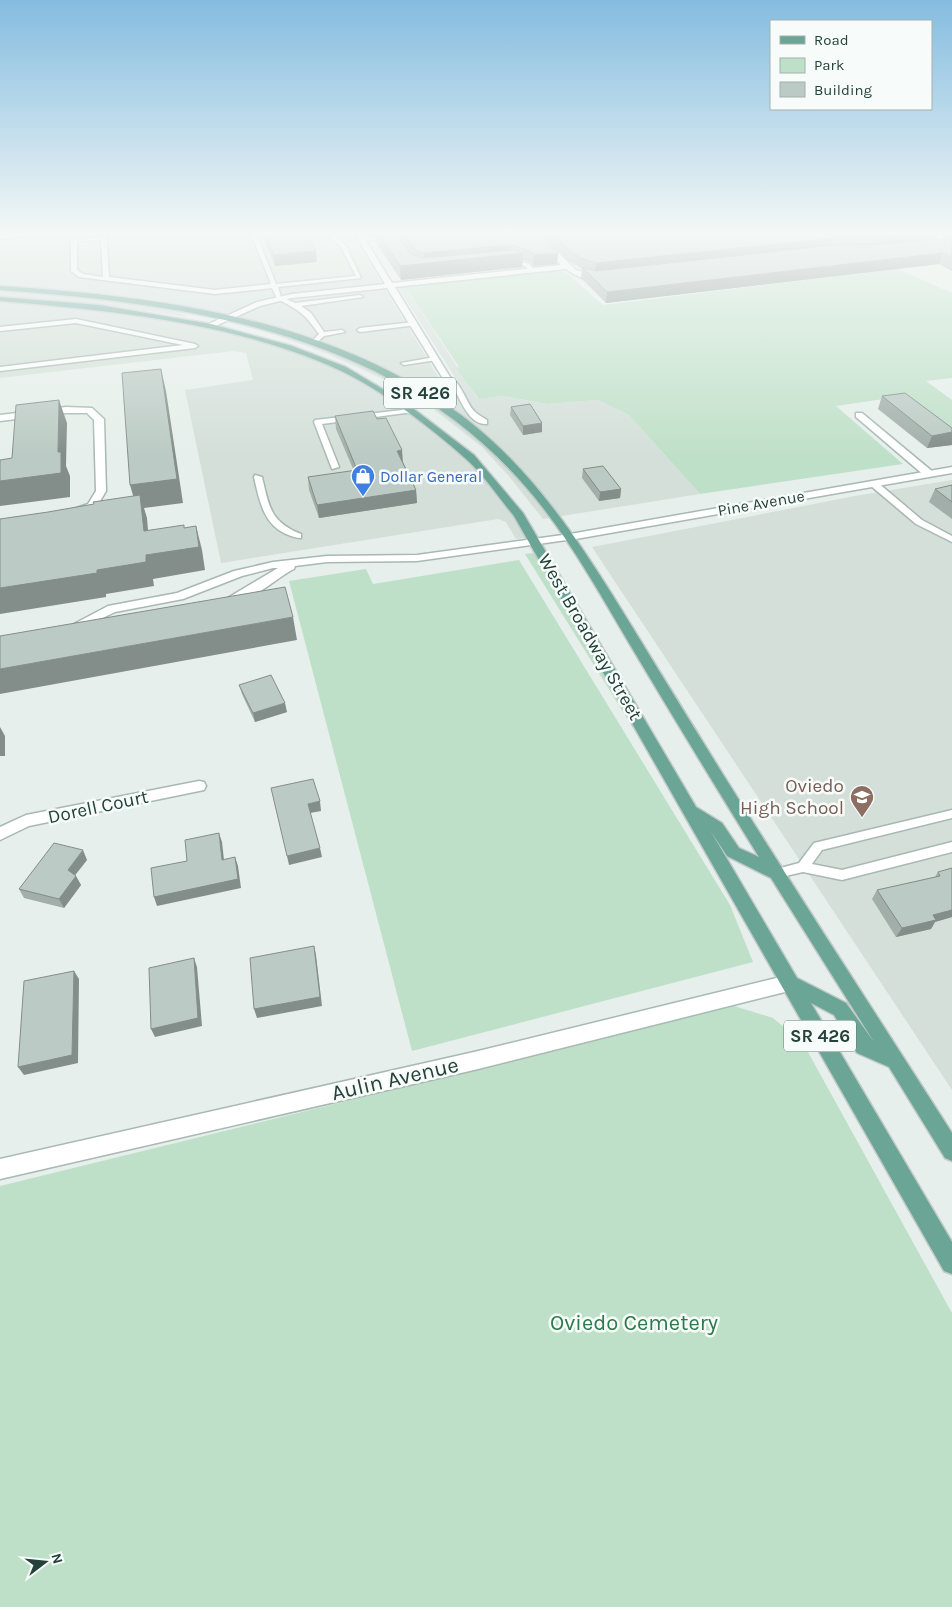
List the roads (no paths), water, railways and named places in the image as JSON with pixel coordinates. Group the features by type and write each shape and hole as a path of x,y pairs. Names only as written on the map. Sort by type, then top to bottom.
{"main road":[{"name":"West Broadway Street","path":"77,306 208,326 290,348 343,369 411,411 470,457 518,515 535,542 952,1263"},
{"name":"West Broadway Street","path":"159,306 318,338 378,368 439,404 460,419 520,474 570,536 776,873 952,1151"},
{"path":"688,808 717,827 733,852 776,873"},
{"path":"789,982 840,1009 864,1047 896,1061"}],"street":[{"path":"208,326 253,306"},
{"path":"403,306 446,377"},
{"path":"0,418 66,410 89,410 99,419 101,491 92,506 65,516"},
{"path":"859,415 930,474"},
{"name":"Pine Avenue","path":"303,562 327,559 417,558 535,542 952,470"},
{"path":"115,622 76,624 112,609 179,596 250,569 303,562"},
{"path":"204,588 217,602 237,599 264,583 278,571 303,562"},
{"path":"250,569 264,583"},
{"name":"Dorell Court","path":"0,834 26,822 199,786"},
{"name":"Aulin Avenue","path":"0,1169 474,1061 789,982"}],"lane":[{"path":"296,306 308,312 318,338 342,332"},
{"path":"0,329 76,321 195,346 0,369"},
{"path":"360,330 414,324"},
{"path":"404,363 435,359"},
{"path":"446,377 452,381 471,412 484,422"},
{"path":"335,467 318,422 411,411"},
{"path":"258,477 268,516 284,532 298,536"},
{"path":"874,484 919,522 952,539"},
{"path":"803,868 818,846 952,814"},
{"path":"776,873 803,868 842,875 952,847"}],"place":[{"name":"Dollar General","path":"363,497"},
{"name":"Oviedo High School","path":"862,818"}],"park label":[{"name":"Oviedo Cemetery","path":"634,1323"}]}
